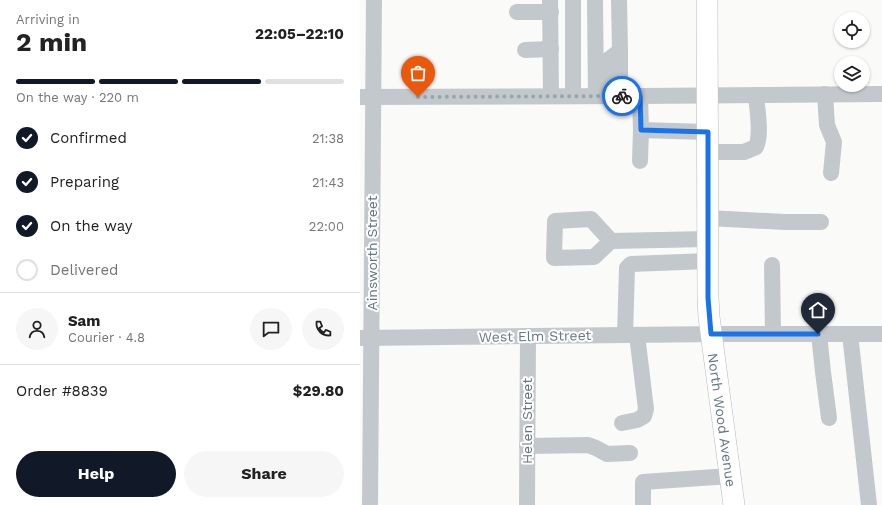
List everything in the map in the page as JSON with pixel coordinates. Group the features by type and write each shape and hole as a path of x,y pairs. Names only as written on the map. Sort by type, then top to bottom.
{"main road":[{"name":"North Wood Avenue","path":"707,0 708,298 711,334 734,505"}],"street":[{"name":"Ainsworth Street","path":"370,505 366,338 367,97 374,0"},
{"path":"573,0 573,96"},
{"path":"595,0 608,96"},
{"path":"608,96 620,51 619,0"},
{"path":"517,12 550,6 551,96"},
{"path":"525,50 551,49"},
{"path":"825,94 827,125 834,142 831,173"},
{"path":"367,97 882,94"},
{"path":"641,130 708,142 744,152 756,147 758,143 759,133 756,95"},
{"path":"640,96 640,160"},
{"path":"708,218 786,222 821,222"},
{"path":"611,241 708,239"},
{"path":"622,423 637,420 644,416 646,409 631,335 627,268 631,264 708,261"},
{"path":"772,265 773,334"},
{"name":"West Elm Street","path":"366,338 711,334 882,334"},
{"path":"818,334 829,418"},
{"path":"850,334 869,505"},
{"name":"Helen Street","path":"527,505 528,336"},
{"path":"527,446 588,445 607,454 630,453"},
{"path":"643,505 643,482 730,476"}],"way so far":[{"path":"418,97 622,96"}],"route":[{"path":"622,96 640,96 641,130 708,132 708,298 711,334 818,334"}]}
